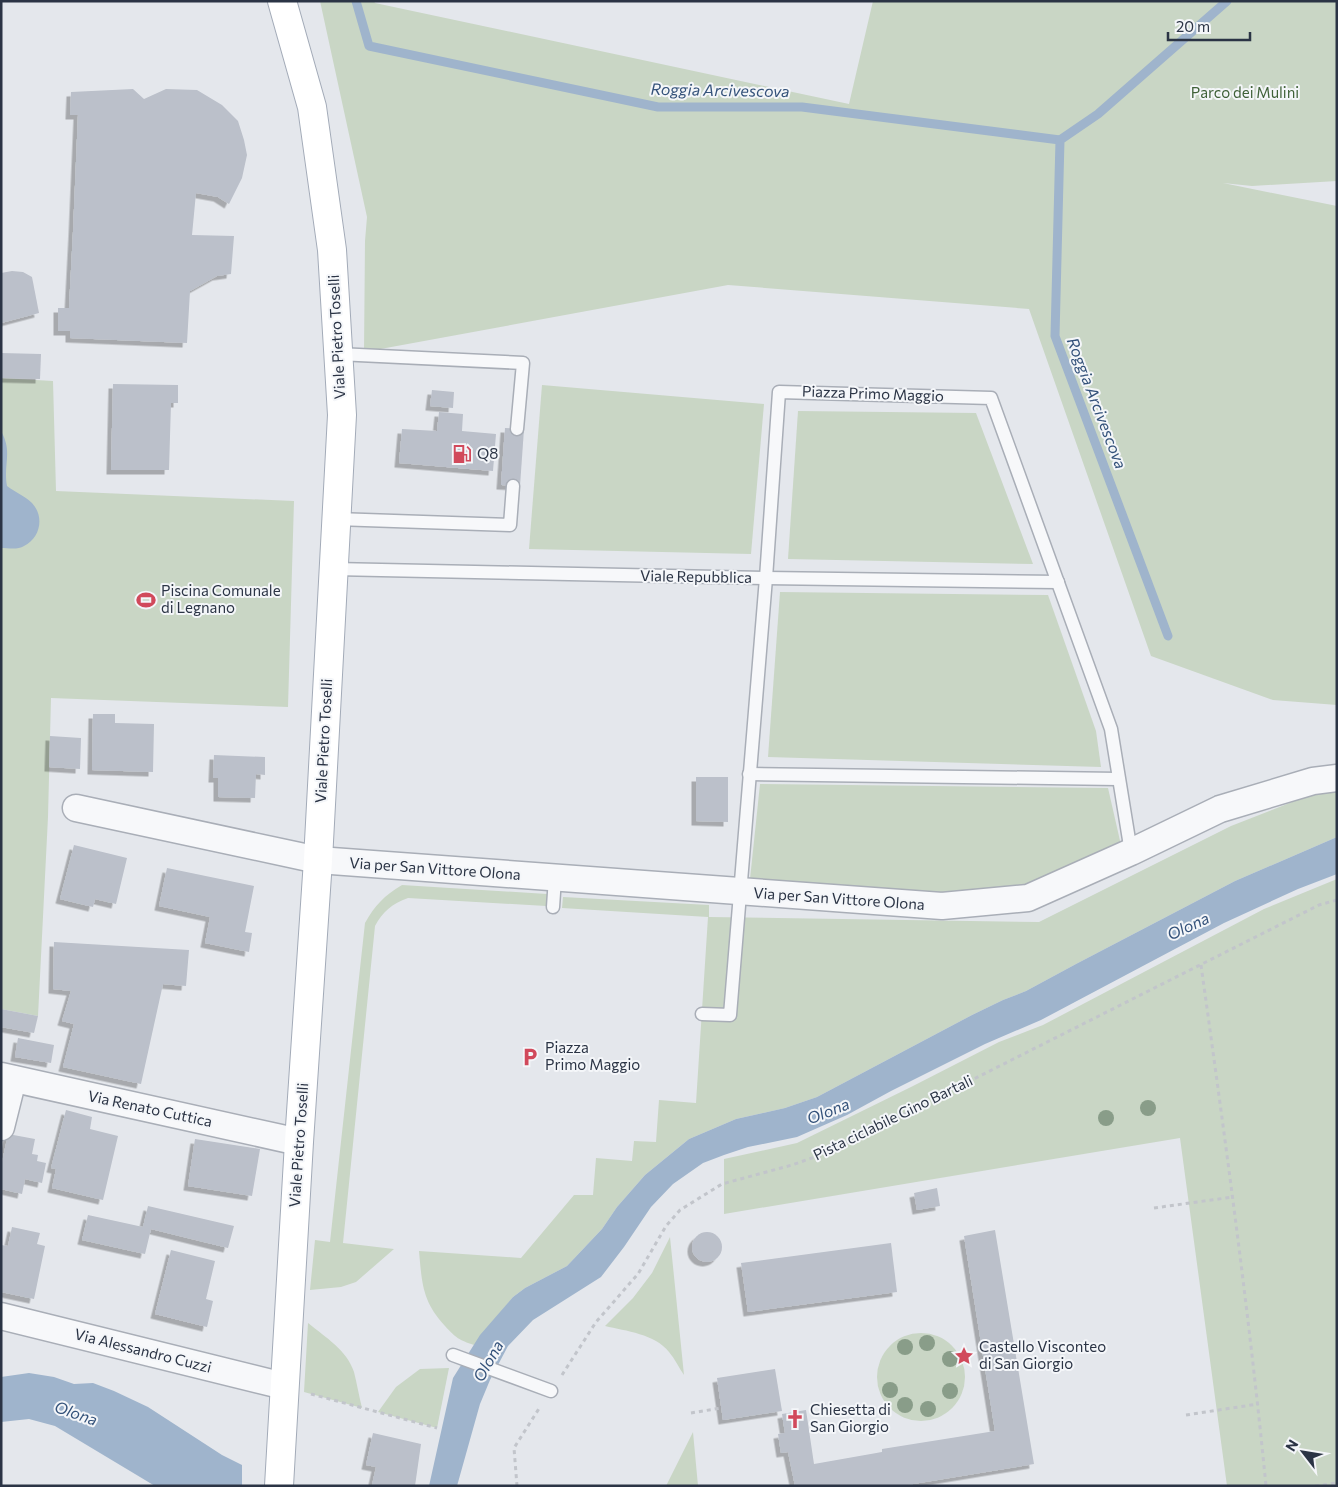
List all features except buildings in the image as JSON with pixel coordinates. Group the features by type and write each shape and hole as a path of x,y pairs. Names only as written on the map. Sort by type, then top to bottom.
{"main road":[{"name":"Viale Pietro Toselli","path":"279,1486 282,1438 294,1389 299,1142 318,860 342,415 332,250 312,107 282,1"}],"street":[{"name":"Via per San Vittore Olona","path":"76,808 318,860 942,906 1028,898 1131,852 1220,809 1313,781 1337,778"},
{"name":"Via Renato Cuttica","path":"7,1078 299,1142"},
{"path":"1,1127 7,1078"},
{"name":"Via Alessandro Cuzzi","path":"1,1316 294,1389"}],"lane":[{"path":"338,354 523,363 517,429"},
{"name":"Piazza Primo Maggio","path":"702,1014 730,1015 766,578 779,392 991,398 1110,729 1131,852"},
{"path":"336,519 510,525 513,486"},
{"name":"Viale Repubblica","path":"334,570 1058,582"},
{"path":"749,774 1118,779"},
{"path":"553,907 555,878"},
{"path":"453,1356 551,1391"}],"path":[{"name":"Pista ciclabile Gino Bartali","path":"517,1486 514,1448 596,1322 638,1274 666,1226 680,1210 722,1184 792,1166 829,1152 1319,905 1337,900"},
{"path":"1201,965 1233,1197 1266,1486"},
{"path":"1154,1208 1233,1197"},
{"path":"294,1389 437,1428"},
{"path":"1186,1415 1258,1404"},
{"path":"690,1413 721,1408"},
{"path":"1315,1486 1337,1483"}],"green space":[{"name":"Parco dei Mulini","path":"320,1 374,1 375,3 849,104 873,1 1337,1 1337,181 1252,186 1223,183 1337,206 1337,705 1273,700 1151,656 1029,309 728,285 364,352 367,217"},
{"name":"Piscina Comunale di Legnano","path":"1,378 53,381 56,491 294,501 288,707 51,698 48,817 38,1016 1,1009"},
{"path":"542,385 764,404 751,554 529,549"},
{"path":"798,411 976,413 1033,564 788,559"},
{"path":"780,592 1048,595 1096,731 1101,767 768,757"},
{"path":"760,784 1108,788 1121,845 1028,884 946,895 750,879"},
{"path":"1337,791 1337,837 1235,881 1026,991 972,1015 817,1097 785,1108 736,1119 689,1139 645,1175 617,1207 602,1229 567,1266 525,1288 513,1297 474,1345 455,1336 437,1317 427,1300 422,1282 419,1251 521,1258 574,1195 593,1195 596,1158 632,1161 634,1141 656,1142 659,1100 696,1103 708,917 562,908 563,897 709,905 709,917 1039,922 1231,826 1310,795"},
{"path":"1337,879 1337,1486 1227,1486 1180,1138 724,1214 724,1159 797,1143 999,1042 1043,1025 1264,909"},
{"path":"402,885 547,894 546,906 408,898 388,909 381,916 375,926 343,1243 394,1249 356,1282 341,1287 310,1290 315,1240 330,1242 365,923 380,901"},
{"path":"670,1237 684,1375 669,1352 656,1341 640,1334 605,1326 633,1298 652,1273"},
{"path":"308,1323 335,1344 351,1364 362,1408 304,1392"},
{"path":"921,1333 938,1336 952,1346 962,1360 965,1377 962,1394 952,1408 938,1418 921,1421 904,1418 890,1408 880,1394 877,1377 880,1360 890,1346 904,1336"},
{"path":"449,1368 437,1428 378,1412 396,1387 420,1369"},
{"path":"693,1432 698,1486 666,1486"}],"water":[{"path":"1,431 5,438 7,452 7,486 32,503 38,514 39,527 37,533 34,538 19,548 1,548"},
{"name":"Olona","path":"1337,837 1337,874 1298,889 1224,923 1041,1020 985,1044 847,1115 797,1137 748,1147 703,1163 673,1184 651,1207 601,1277 533,1320 508,1346 480,1404 457,1486 429,1486 453,1378 480,1335 513,1297 525,1288 567,1266 602,1229 617,1207 645,1175 689,1139 736,1119 785,1108 817,1097 972,1015 1026,991 1235,881"},
{"name":"Olona","path":"29,1373 54,1377 74,1384 93,1383 148,1407 222,1455 242,1465 242,1486 155,1486 55,1426 29,1419 1,1422 1,1377"}],"waterway":[{"name":"Roggia Arcivescova","path":"356,1 369,46 658,107 802,107 1060,140"},
{"name":"Roggia Arcivescova","path":"1168,636 1055,336 1060,140 1098,114 1227,1"}],"place":[{"name":"Q8","path":"462,454"},
{"name":"Piscina Comunale di Legnano","path":"146,600"},
{"name":"Piazza Primo Maggio","path":"530,1057"},
{"name":"Castello Visconteo di San Giorgio","path":"964,1356"},
{"name":"Chiesetta di San Giorgio","path":"795,1419"}]}
